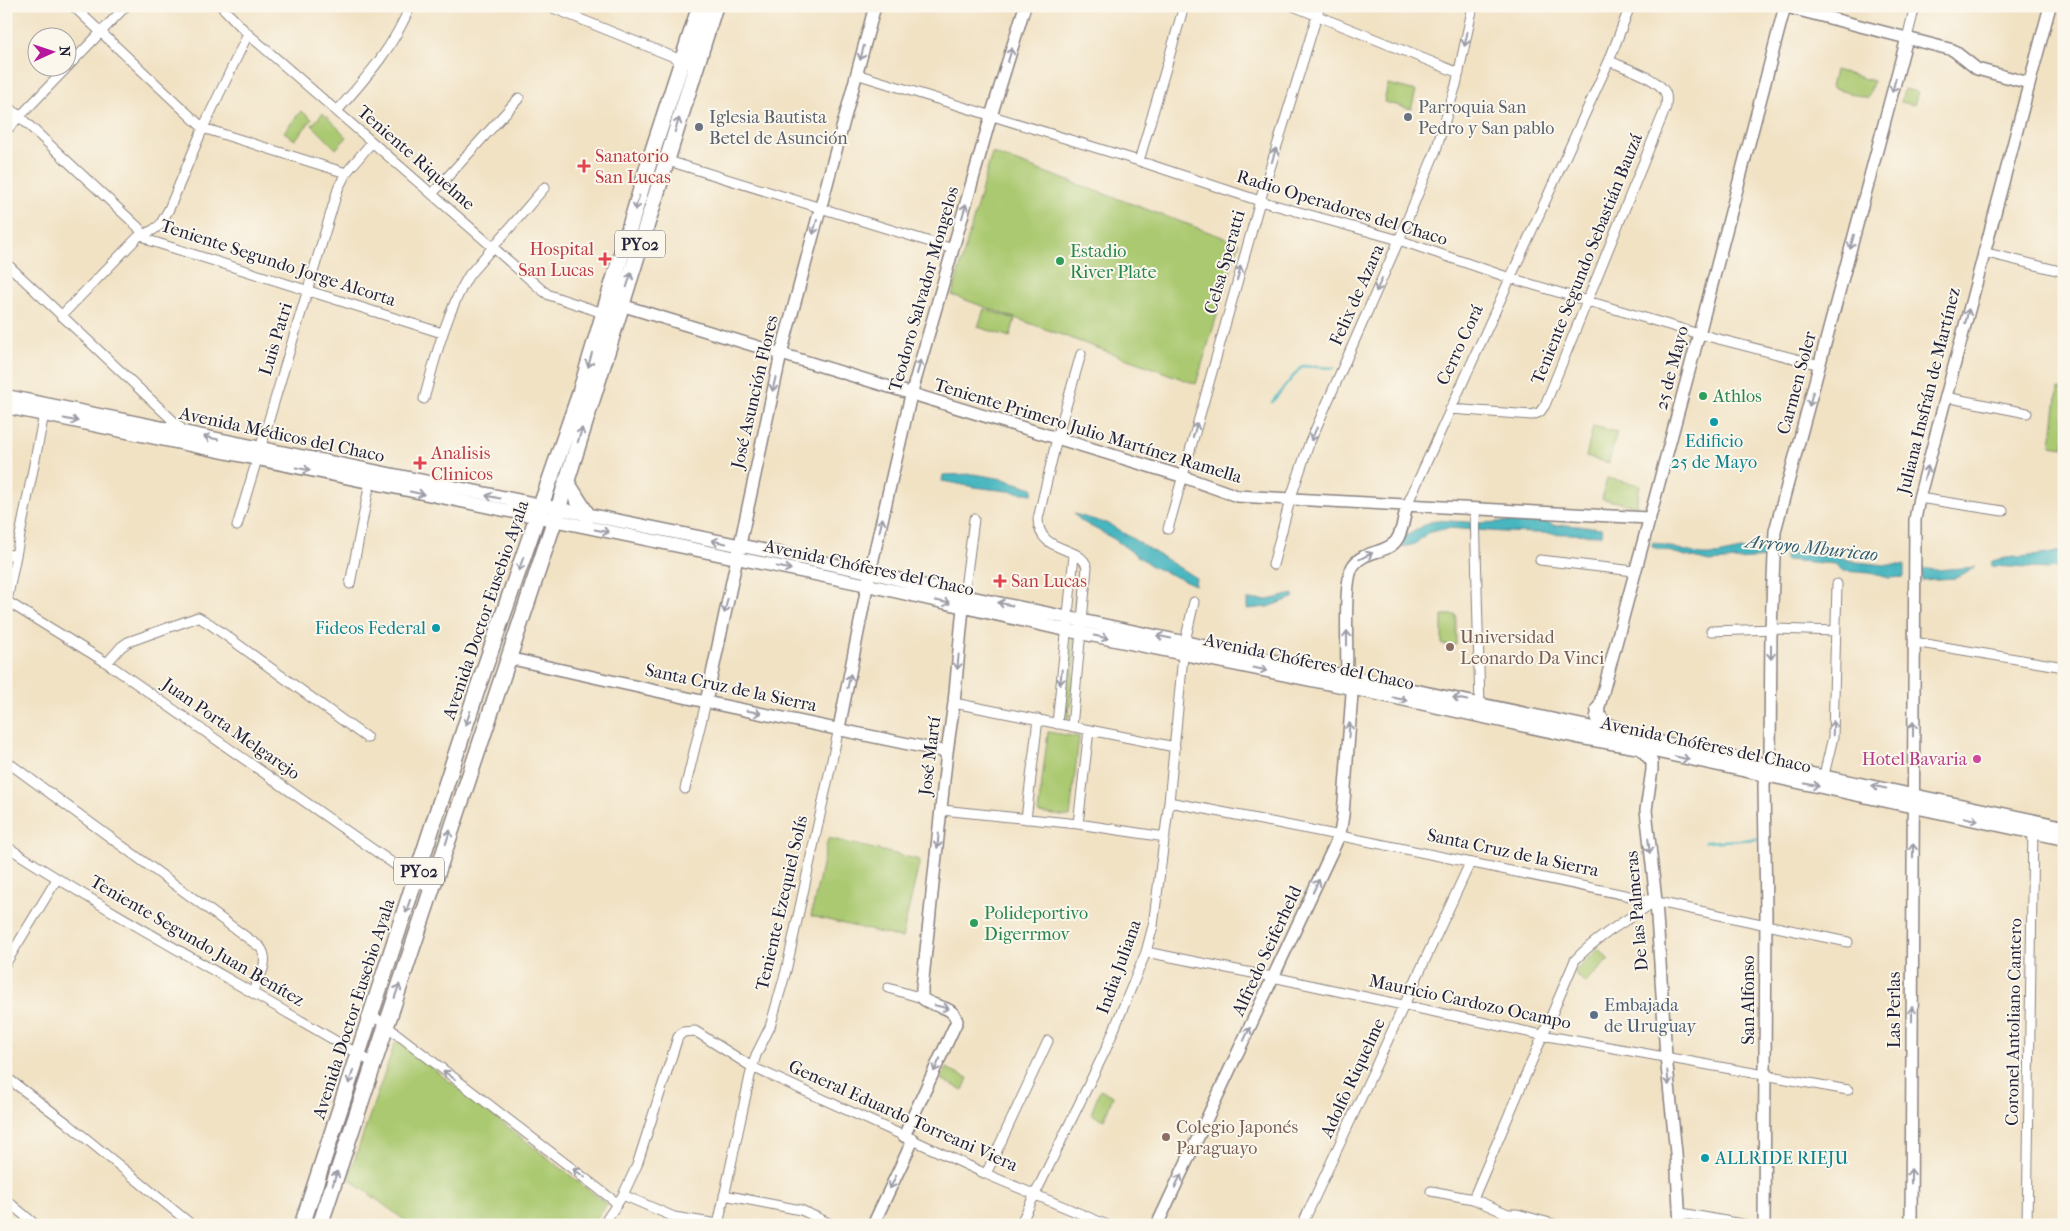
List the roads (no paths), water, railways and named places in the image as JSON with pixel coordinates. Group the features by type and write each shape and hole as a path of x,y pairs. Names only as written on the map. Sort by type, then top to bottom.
{"highway":[{"name":"Avenida Doctor Eusebio Ayala","path":"690,64 700,6"},
{"name":"Avenida Doctor Eusebio Ayala","path":"320,1225 508,658 603,313 659,158 690,64 715,6"},
{"name":"Avenida Doctor Eusebio Ayala","path":"302,1225 444,791 548,514 566,481 621,305 659,158"},
{"path":"566,481 588,516"},
{"path":"444,791 461,798"}],"main road":[{"name":"Avenida Médicos del Chaco","path":"6,396 45,409 548,514"},
{"name":"Avenida Médicos del Chaco","path":"6,407 45,409"},
{"name":"Avenida Chóferes del Chaco","path":"548,514 588,516 737,552"},
{"name":"Avenida Chóferes del Chaco","path":"548,514 869,579 1067,624 1081,633 1184,647"},
{"name":"Avenida Chóferes del Chaco","path":"1067,624 1082,620 1184,647 1350,682 1480,703 1596,732 1640,748 1767,770 1913,800 2033,827 2064,839"},
{"name":"Avenida Chóferes del Chaco","path":"1350,682 1502,721 1596,732 1663,743 1767,770 1824,775 1913,800"},
{"path":"1597,709 1603,722 1609,726 1655,737 1663,743"},
{"name":"Avenida Chóferes del Chaco","path":"2033,827 2064,827"}],"street":[{"path":"72,6 203,128 346,173"},
{"path":"6,131 126,6"},
{"name":"Teniente Riquelme","path":"221,6 248,34 549,295 603,313"},
{"path":"336,110 370,74 385,54 396,38 410,6"},
{"name":"José Asunción Flores","path":"686,789 781,354 874,6"},
{"name":"Teodoro Salvador Mongelos","path":"869,579 911,395 991,116 1025,6"},
{"path":"1139,161 1184,6"},
{"path":"1293,6 1458,72"},
{"name":"Celsa Speratti","path":"1168,529 1181,476 1260,201 1320,6"},
{"name":"Felix de Azara","path":"1273,566 1290,500 1309,444 1399,240 1436,150 1458,72 1473,6"},
{"name":"Cerro Corá","path":"1350,682 1348,588 1351,568 1363,556 1391,546 1399,536 1407,505 1609,61 1630,6"},
{"path":"1784,6 1954,50 1977,69 2029,83"},
{"name":"25 de Mayo","path":"1596,732 1597,709 1699,334 1784,6"},
{"name":"Carmen Soler","path":"1767,770 1774,537 1915,6"},
{"name":"Juliana Insfrán de Martínez","path":"1913,800 1914,555 1918,498 2050,6"},
{"path":"550,7 690,64"},
{"path":"61,316 138,237 160,224 169,209 203,128 248,34"},
{"name":"Teniente Segundo Sebastián Bauzá","path":"1450,409 1532,415 1540,412 1546,405 1586,301 1666,107 1666,94 1660,86 1648,78 1609,61"},
{"name":"Radio Operadores del Chaco","path":"856,74 1139,161 1260,201 1399,240 1510,278 1586,301 1699,334 1820,364"},
{"path":"432,194 519,98"},
{"name":"Teniente Segundo Jorge Alcorta","path":"6,104 138,227 143,235 159,244 442,334"},
{"name":"Luis Patri","path":"237,526 257,453 338,189 346,173 372,142"},
{"path":"659,158 953,249"},
{"path":"424,399 442,334 462,287 470,274 495,247 544,187"},
{"path":"1983,252 2064,272"},
{"path":"6,263 185,438"},
{"name":"Teniente Primero Julio Martínez Ramella","path":"621,305 1181,476 1237,496 1407,505 1475,513 1648,518"},
{"path":"1072,727 1087,567 1086,563 1049,542 1041,533 1039,511 1081,354"},
{"path":"1945,398 2027,413"},
{"path":"7,604 45,409"},
{"path":"350,584 371,477"},
{"path":"1918,498 2003,511"},
{"path":"1475,513 1480,716"},
{"name":"José Martí","path":"922,998 947,752 954,703 963,601 974,518"},
{"path":"6,554 16,556"},
{"path":"1057,724 1074,555"},
{"path":"1540,560 1634,571"},
{"name":"Teniente Ezequiel Solís","path":"718,1224 752,1067 770,1027 786,971 839,728 869,579"},
{"path":"1824,775 1833,737 1837,584"},
{"path":"1184,647 1194,602"},
{"name":"Juan Porta Melgarejo","path":"7,604 107,663 431,890"},
{"path":"107,663 128,642 198,617 367,738"},
{"path":"1712,631 1771,629 1836,631"},
{"path":"1914,642 2064,668"},
{"name":"India Juliana","path":"1020,1225 1106,1049 1146,952 1152,926 1165,837 1184,647"},
{"name":"Santa Cruz de la Sierra","path":"508,658 706,702 839,728 947,752"},
{"name":"Alfredo Seiferheld","path":"1157,1225 1340,834 1344,814 1350,682"},
{"path":"954,703 1175,747"},
{"path":"1026,819 1038,720"},
{"path":"1078,824 1089,730"},
{"name":"De las Palmeras","path":"1640,748 1652,762 1646,810 1656,902 1666,1056 1681,1219"},
{"path":"6,761 260,947 264,954 265,964 253,991"},
{"name":"San Alfonso","path":"1764,1225 1767,770"},
{"name":"Las Perlas","path":"1911,1225 1913,800"},
{"name":"Santa Cruz de la Sierra","path":"1169,802 1340,834 1848,942"},
{"path":"942,810 1078,824 1165,837"},
{"name":"Coronel Antoliano Cantero","path":"2027,1225 2033,827"},
{"name":"Teniente Segundo Juan Benítez","path":"6,846 57,879 253,991 373,1063"},
{"name":"Adolfo Riquelme","path":"1302,1225 1470,862"},
{"path":"6,963 57,879"},
{"path":"1473,1199 1575,960 1599,938 1656,902"},
{"name":"Mauricio Cardozo Ocampo","path":"1146,952 1274,977 1542,1035 1848,1090"},
{"path":"873,1225 957,1021 955,1014 950,1009 930,1005 922,998 888,988"},
{"path":"371,1014 620,1199 674,1217 718,1224"},
{"name":"General Eduardo Torreani Viera","path":"620,1199 637,1165 678,1037 683,1032 690,1030 700,1033 752,1067 986,1174 1107,1225"},
{"path":"986,1174 1048,1041"},
{"path":"6,1077 67,1123 191,1224"},
{"path":"1431,1191 1473,1199 1508,1214 1517,1214 1557,1225"},
{"path":"724,1195 801,1210 833,1225"},
{"path":"603,1225 620,1199"},
{"path":"6,1200 36,1225"},
{"path":"1499,1225 1508,1214"},
{"path":"1681,1219 1747,1225"}],"water":[{"path":"974,474 1003,479 1033,488 1032,494 942,481 943,475"},
{"path":"1074,514 1109,524 1196,578 1195,585 1153,567 1114,539 1081,521"},
{"path":"1435,520 1481,523 1532,520 1547,522 1556,526 1602,528 1601,535 1448,528 1427,533 1415,544 1403,547 1405,536"},
{"path":"1653,542 1701,555 1716,555 1741,550 1768,551 1767,558 1709,562 1652,547"},
{"path":"2064,549 2064,567 2049,569 1991,566 1992,561 2046,554"},
{"path":"1785,552 1838,557 1856,562 1904,565 1904,577 1889,578 1870,573 1843,571 1835,564 1785,560"},
{"path":"1975,567 1956,578 1922,580 1922,568 1935,570"},
{"path":"1294,594 1293,598 1268,607 1247,609 1247,600 1267,600"}],"waterway":[{"path":"1272,402 1302,366 1334,368"},
{"path":"1705,842 1758,839"}],"place":[{"name":"Parroquia San Pedro y San pablo","path":"1408,117"},
{"name":"Iglesia Bautista Betel de Asunción","path":"699,127"},
{"name":"Sanatorio San Lucas","path":"584,166"},
{"name":"Hospital San Lucas","path":"605,259"},
{"name":"Estadio River Plate","path":"1060,261"},
{"name":"Athlos","path":"1703,396"},
{"name":"Edificio 25 de Mayo","path":"1714,422"},
{"name":"Analisis Clinicos","path":"420,463"},
{"name":"San Lucas","path":"1000,581"},
{"name":"Fideos Federal","path":"436,628"},
{"name":"Universidad Leonardo Da Vinci","path":"1450,647"},
{"name":"Hotel Bavaria","path":"1977,759"},
{"name":"Polideportivo Digerrmov","path":"974,923"},
{"name":"Embajada de Uruguay","path":"1594,1015"},
{"name":"Colegio Japonés Paraguayo","path":"1166,1137"},
{"name":"ALLRIDE RIEJU","path":"1705,1158"}],"water label":[{"name":"Arroyo Mburicao","path":"1812,548"}]}
